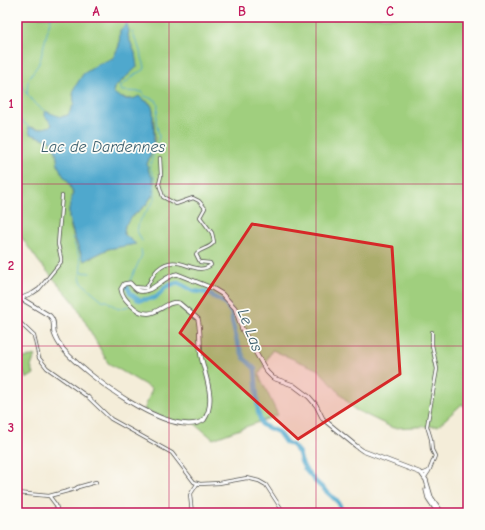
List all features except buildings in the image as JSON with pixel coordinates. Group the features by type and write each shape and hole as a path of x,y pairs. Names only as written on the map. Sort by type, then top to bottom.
{"street":[{"path":"134,288 146,288 152,276 158,269 168,264 183,263 200,269 211,265 210,262 200,262 196,254 197,252 212,246 214,242 212,233 200,217 205,208 199,201 193,198 176,204 163,197 159,184 161,176 160,158"},
{"path":"21,298 39,289 61,262 58,244 62,196"},
{"path":"17,296 50,316 53,321 56,337 64,350 109,388 142,409 160,417 187,423 196,423 204,419 209,409 207,377 201,356 198,319 176,302 171,302 154,311 140,312 134,308 121,292 123,286 128,283 137,290 145,291 170,275 177,274 221,292 235,308 242,329 253,346 264,368 272,377 293,385 309,397 316,405 323,419 358,448 423,475 430,497 442,513"},
{"path":"17,320 34,334 39,358 47,368 85,395 112,419 172,453 189,477 197,484 219,483 247,478 259,481 266,485 284,513"},
{"path":"423,475 428,472 435,456 432,450 431,439 427,426 438,369 432,345 432,332"},
{"path":"423,475 427,497 438,513"},
{"path":"17,493 49,496 75,490 78,486 96,482"},
{"path":"192,513 190,497 197,484"},
{"path":"49,496 56,505 58,513"},
{"path":"220,513 227,513"}],"highlighted area":[{"path":"252,224 392,247 400,374 298,439 180,333"}],"green space":[{"path":"17,17 468,17 468,409 462,404 438,426 393,428 354,409 319,370 272,350 259,375 278,415 213,439 194,423 173,421 144,410 152,389 108,363 74,302 39,262 17,231","holes":["127,24 128,36 135,53 126,77 114,88 113,92 119,98 140,98 150,103 153,109 155,139 152,153 147,164 149,172 153,178 154,193 146,205 125,225 124,234 135,244 108,249 85,261 76,244 71,229 69,215 72,198 71,187 60,170 56,151 51,141 30,134 31,127 38,129 51,126 52,124 45,116 61,117 68,115 74,104 73,90 97,65 113,58 119,46 120,30"]},
{"path":"35,355 31,367 34,374 26,379 20,359"}],"water":[{"name":"Lac de Dardennes","path":"127,24 129,31 128,36 135,53 137,67 114,88 113,92 125,99 132,99 139,96 152,107 154,138 153,147 147,164 149,172 153,178 154,193 146,205 125,225 124,234 136,244 108,249 84,261 74,236 69,218 69,209 73,193 68,181 62,174 58,165 56,152 51,141 30,134 28,127 38,129 51,126 52,124 45,116 45,111 61,117 68,115 74,104 73,90 83,74 97,65 113,58 119,46 120,30"}],"waterway":[{"path":"29,78 38,65 41,57 51,17"},
{"path":"127,17 127,24"},
{"path":"132,32 145,67 144,70 137,73 120,87 122,91 143,92 144,96 156,100 158,105 156,121 159,137 150,168 155,179 155,199 139,222 137,231 142,241"},
{"path":"17,77 29,96 45,111"},
{"path":"27,94 28,81"},
{"path":"17,117 29,127"},
{"path":"72,237 80,259"},
{"path":"130,281 142,255 141,250"},
{"path":"82,256 80,259 80,277 82,283 102,300 107,301 118,309 129,306"},
{"path":"81,272 90,273"},
{"name":"Le Las","path":"127,286 131,294 137,299 141,300 155,298 167,286 178,283 193,291 207,293 225,303 232,315 237,342 244,358 255,369 258,412 262,425 278,432 285,442 292,445 299,453 305,469 315,481 339,503 342,513"}]}
